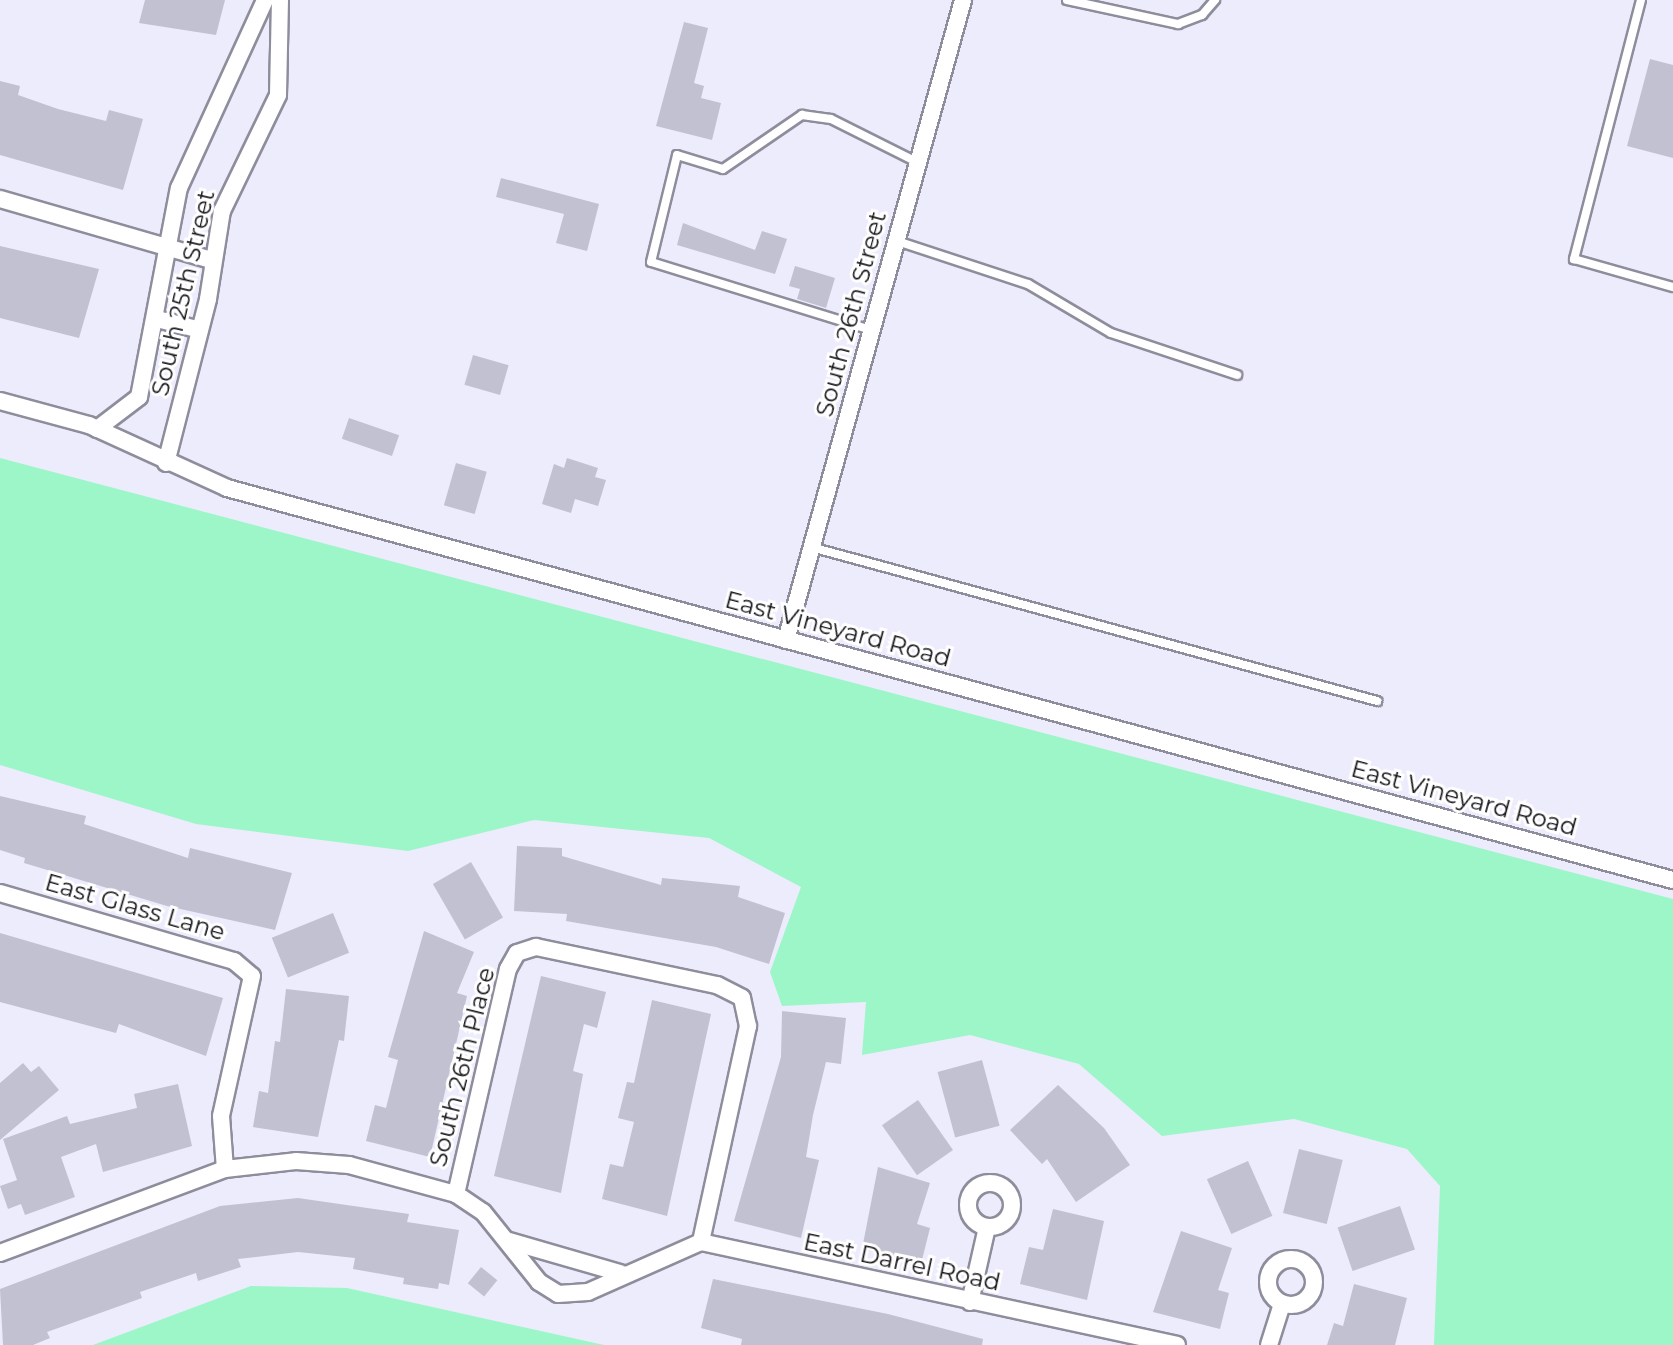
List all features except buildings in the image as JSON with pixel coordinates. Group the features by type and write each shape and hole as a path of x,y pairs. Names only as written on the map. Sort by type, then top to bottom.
{"street":[{"name":"South 25th Street","path":"97,429 139,397 189,159 265,0"},
{"name":"South 25th Street","path":"166,463 200,330 222,211 278,95 280,0"},
{"name":"South 26th Street","path":"786,640 963,0"},
{"path":"0,199 211,260"},
{"path":"157,319 200,330"},
{"name":"East Vineyard Road","path":"0,401 97,429 166,463 227,488 1673,880"},
{"name":"East Glass Lane","path":"0,893 234,961 252,976 221,1116 225,1169"},
{"name":"South 26th Place","path":"456,1194 508,969 517,953 536,947 717,985 742,998 748,1026 701,1242"},
{"path":"0,1253 225,1169 296,1161 349,1165 456,1194 509,1241 539,1282 558,1294 588,1292 620,1273 701,1242"},
{"path":"970,1302 987,1227"},
{"path":"509,1241 620,1273"},
{"name":"East Darrel Road","path":"701,1242 1177,1345"},
{"path":"1269,1345 1282,1304"}],"lane":[{"path":"1067,0 1178,24 1202,15 1215,0"},
{"path":"1641,0 1574,259 1673,287"},
{"path":"871,330 651,262 677,155 723,169 802,115 831,119 917,162"},
{"path":"896,240 1028,284 1111,333 1237,375"},
{"path":"811,547 1377,701"}],"green space":[{"path":"0,458 1673,899 1673,1345 1434,1345 1440,1186 1407,1149 1294,1119 1162,1136 1079,1064 970,1035 862,1055 866,1002 782,1006 770,972 801,887 709,838 534,820 408,851 196,824 0,765"},
{"path":"251,1286 347,1288 604,1345 93,1345"}]}
